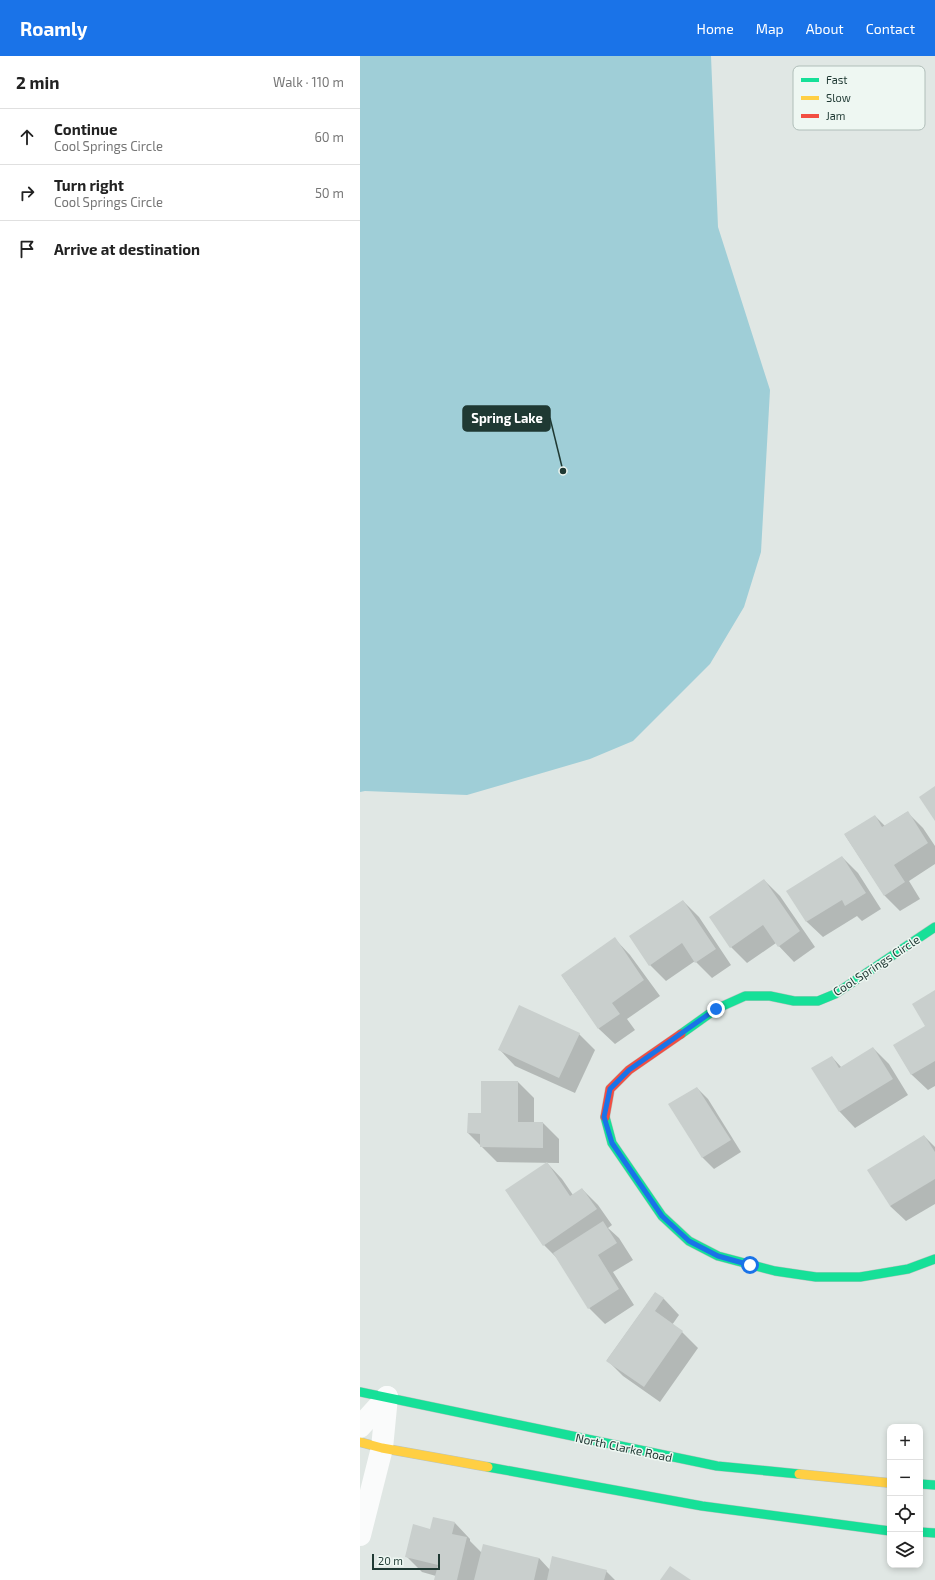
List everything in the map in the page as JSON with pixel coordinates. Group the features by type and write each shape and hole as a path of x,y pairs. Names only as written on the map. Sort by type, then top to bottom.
{"street":[{"name":"Cool Springs Circle","path":"935,927 836,994 818,1001 794,1000 770,996 745,996 716,1009 629,1070 610,1089 604,1117 612,1143 662,1216 689,1241 718,1256 775,1271 816,1277 860,1277 908,1269 935,1259"},
{"name":"North Clarke Road","path":"360,1392 717,1466 887,1483"},
{"path":"360,1427 387,1397"},
{"path":"360,1535 382,1448 387,1397"},
{"path":"360,1442 382,1448 702,1506 867,1529 887,1530"},
{"path":"923,1484 935,1485"},
{"path":"923,1532 935,1533"}],"water":[{"path":"360,56 711,56 718,227 770,390 761,552 744,607 710,664 633,741 590,759 467,795 360,792"}],"building":[{"path":"935,786 935,821 919,797"},
{"path":"908,811 928,843 894,865 905,882 884,896 844,834 875,815 882,827"},
{"path":"842,856 866,893 845,906 842,900 806,922 786,891"},
{"path":"764,879 800,931 778,947 763,925 730,948 709,917"},
{"path":"683,900 716,949 695,963 682,943 649,966 629,936"},
{"path":"615,937 644,980 612,1003 620,1014 598,1029 561,975"},
{"path":"935,990 935,1061 911,1075 893,1045 925,1026 912,1004"},
{"path":"519,1005 580,1033 559,1078 498,1050"},
{"path":"873,1047 893,1079 839,1112 811,1068 832,1056 839,1068"},
{"path":"481,1081 518,1081 518,1122 543,1122 543,1148 480,1147 480,1134 467,1133 468,1113 481,1113"},
{"path":"697,1087 731,1140 702,1158 668,1104"},
{"path":"924,1135 935,1152 935,1179 890,1206 867,1170"},
{"path":"547,1162 570,1196 582,1188 597,1209 543,1246 505,1190"},
{"path":"603,1221 617,1243 598,1255 619,1289 588,1309 553,1253"},
{"path":"655,1292 664,1298 655,1311 683,1331 644,1387 606,1361"},
{"path":"433,1517 455,1522 452,1534 467,1537 457,1580 434,1580 438,1565 405,1557 413,1524 430,1529"},
{"path":"483,1544 539,1558 534,1580 474,1580"},
{"path":"552,1556 607,1570 604,1580 547,1580"},
{"path":"670,1566 691,1580 660,1580"}],"traffic: fast":[{"path":"681,1034 716,1009 745,996 770,996 794,1001 818,1001 835,994 935,927"},
{"path":"605,1117 612,1143 662,1216 689,1241 718,1256 775,1271 816,1277 860,1277 908,1269 935,1259"},
{"path":"360,1392 717,1466 799,1474"},
{"path":"488,1467 702,1506 887,1531"},
{"path":"923,1484 935,1485"},
{"path":"923,1532 935,1533"}],"traffic: slow":[{"path":"360,1442 382,1448 488,1467"},
{"path":"799,1474 887,1483"}],"traffic: jam":[{"path":"605,1117 610,1089 629,1070 681,1034"}],"place":[{"name":"Spring Lake","path":"563,471"}],"route":[{"path":"716,1009 629,1070 610,1089 604,1117 612,1143 662,1216 689,1241 718,1256 750,1265"}]}
